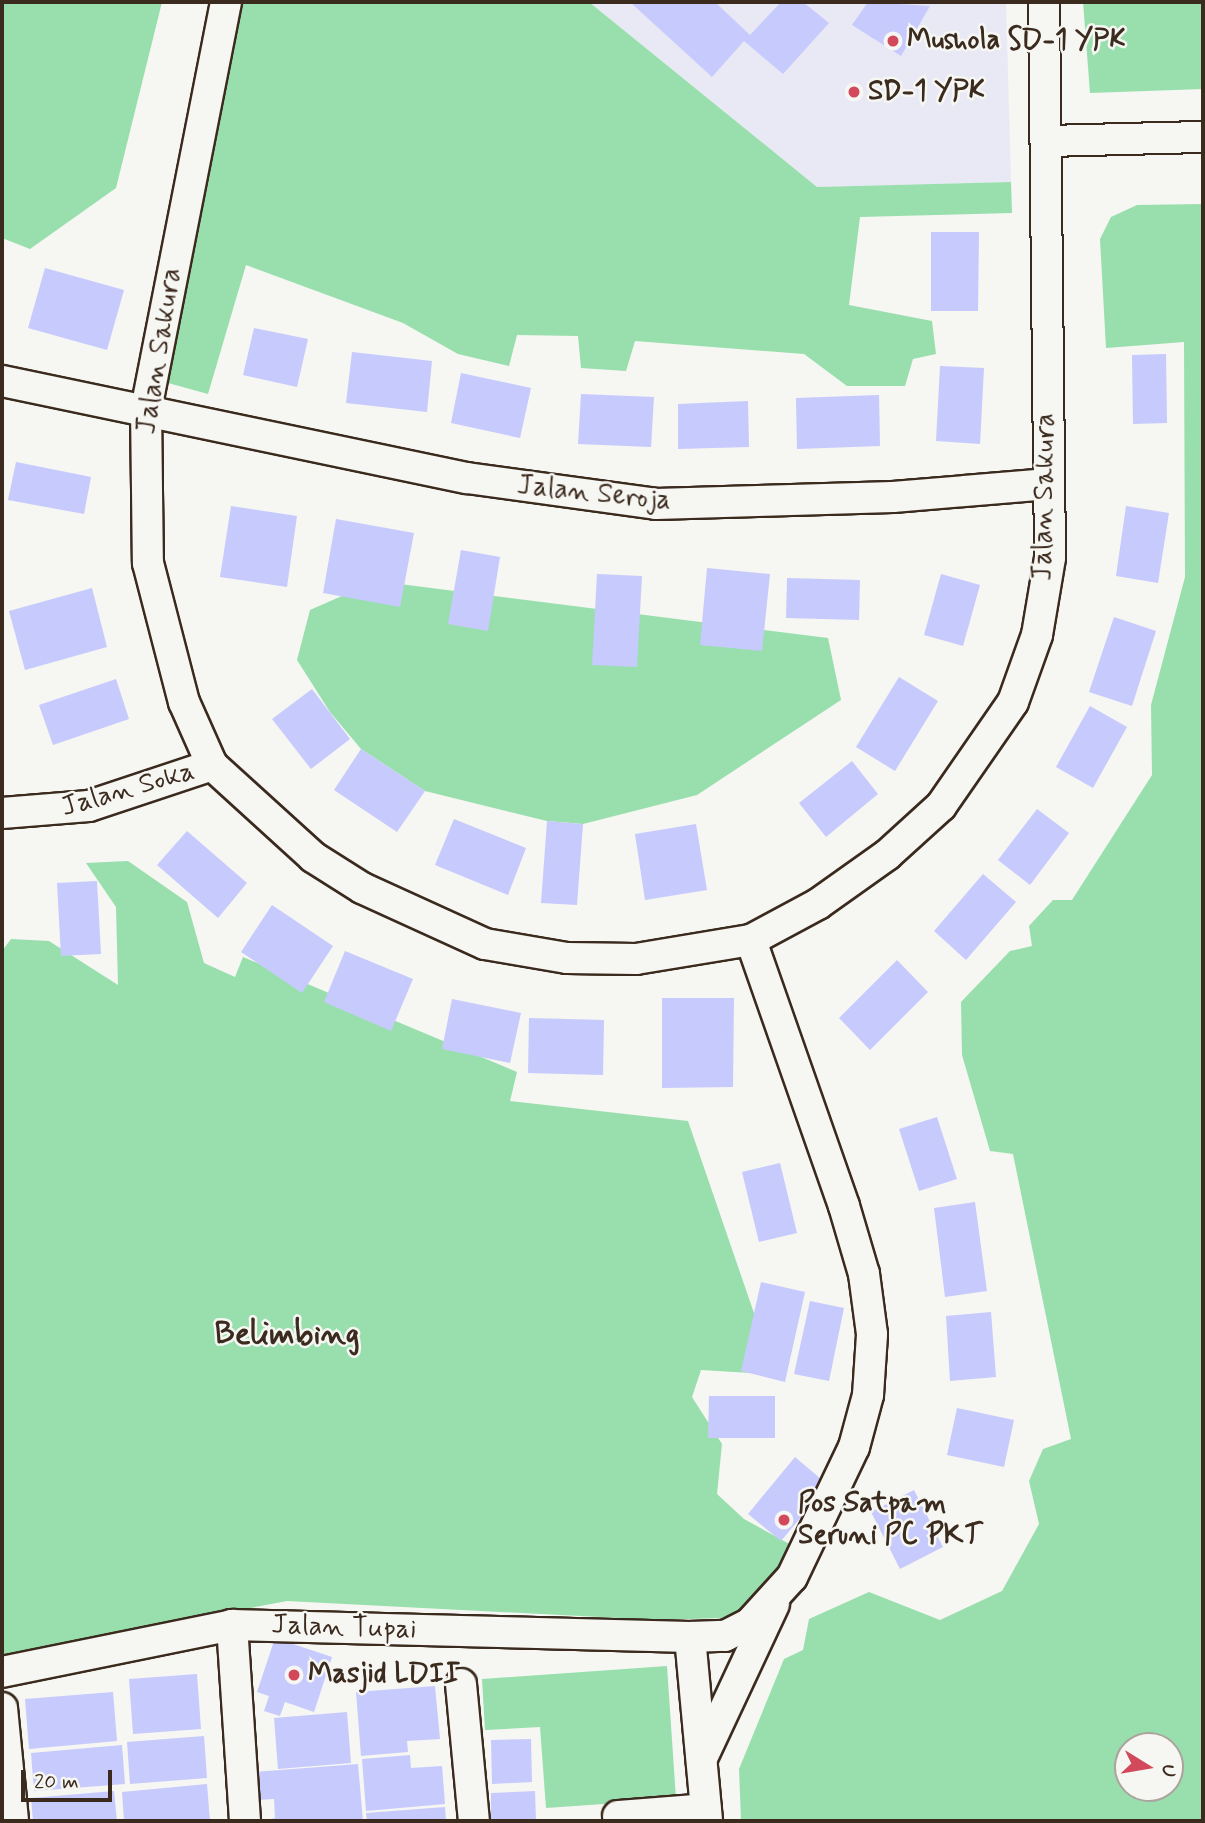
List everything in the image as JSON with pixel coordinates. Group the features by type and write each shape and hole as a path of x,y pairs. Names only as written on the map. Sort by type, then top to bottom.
{"street":[{"name":"Jalan Sakura","path":"226,2 146,408 144,508 155,606 184,702 212,765 313,857 411,914 485,944 567,958 636,960 706,952 751,940 818,904 887,855 941,806 974,765 1013,702 1037,635 1050,558 1048,141 1044,2"},
{"path":"1048,141 1203,138"},
{"path":"2,382 146,408"},
{"name":"Jalan Seroja","path":"146,408 467,478 656,504 893,497 1048,484"},
{"name":"Jalan Soka","path":"2,813 89,806 212,765"},
{"path":"702,1760 745,1676 778,1594 813,1539 854,1447 868,1395 872,1334 864,1273 844,1206 751,940"},
{"name":"Jalan Tupai","path":"2,1672 232,1625 725,1636 750,1623 778,1594"},
{"path":"232,1625 245,1821"},
{"path":"618,1816 706,1815 690,1637"},
{"path":"461,1684 474,1821"},
{"path":"2,1708 13,1821"}],"shaded area":[{"name":"SD-1 YPK","path":"589,2 1006,2 1011,182 817,187"}],"green space":[{"path":"2,2 162,2 116,188 30,249 2,238"},
{"path":"237,2 589,2 817,187 1011,182 1012,213 860,217 849,305 932,321 936,354 913,359 905,386 847,386 804,354 635,341 626,371 581,368 578,336 517,335 509,366 458,354 403,323 246,265 208,394 161,381"},
{"path":"1083,2 1203,2 1203,89 1090,93"},
{"path":"1203,204 1203,1821 741,1821 739,1769 784,1659 803,1650 809,1619 869,1592 940,1620 1002,1591 1039,1524 1029,1481 1043,1449 1071,1439 1013,1154 990,1151 962,1055 961,1002 1010,951 1032,946 1029,926 1053,900 1072,900 1152,775 1151,705 1185,577 1184,342 1106,348 1100,239 1111,217 1137,205"},
{"path":"376,581 828,638 841,700 697,795 583,824 547,821 425,791 361,749 330,712 297,660 310,610"},
{"path":"128,861 187,902 204,963 235,977 243,957 517,1072 510,1101 688,1121 767,1351 751,1373 701,1370 692,1397 722,1444 717,1494 744,1519 795,1547 755,1606 721,1618 657,1620 287,1601 2,1656 2,951 11,939 49,941 118,985 116,907 86,863"},
{"path":"667,1666 676,1799 546,1808 540,1727 485,1730 482,1679"}],"building":[{"path":"630,2 715,2 750,35 781,2 803,2 829,23 783,74 744,41 712,77"},
{"name":"Mushola SD-1 YPK","path":"868,2 930,6 901,56 852,25"},
{"path":"931,232 979,232 978,311 931,311"},
{"path":"45,268 124,290 107,350 28,328"},
{"path":"254,328 308,339 297,387 243,375"},
{"path":"352,352 432,361 427,412 346,403"},
{"path":"1166,354 1167,423 1133,424 1132,355"},
{"path":"940,366 984,368 980,444 936,441"},
{"path":"461,373 531,388 520,438 451,423"},
{"path":"581,394 654,397 651,447 578,444"},
{"path":"879,395 880,446 797,449 796,398"},
{"path":"748,401 749,447 678,449 678,404"},
{"path":"16,462 91,477 84,514 8,500"},
{"path":"231,506 297,516 287,587 220,577"},
{"path":"1126,506 1169,513 1158,583 1116,576"},
{"path":"336,519 414,533 400,607 323,593"},
{"path":"461,550 500,557 488,631 448,624"},
{"path":"707,568 770,574 762,651 700,645"},
{"path":"597,574 642,576 637,667 592,665"},
{"path":"941,574 980,585 963,646 924,635"},
{"path":"787,578 860,580 859,620 786,618"},
{"path":"92,588 107,647 25,670 9,611"},
{"path":"1114,617 1156,631 1132,706 1089,692"},
{"path":"899,677 938,701 895,771 856,747"},
{"path":"116,679 129,719 53,745 39,705"},
{"path":"312,689 350,739 311,769 272,719"},
{"path":"1090,706 1127,727 1093,788 1056,767"},
{"path":"361,749 425,791 397,832 334,790"},
{"path":"852,761 878,794 826,837 799,803"},
{"path":"1037,809 1069,833 1030,885 998,860"},
{"path":"454,819 526,848 508,895 435,865"},
{"path":"547,821 583,824 577,905 541,903"},
{"path":"696,824 707,890 645,900 635,834"},
{"path":"187,831 247,883 218,918 157,865"},
{"path":"983,874 1016,902 966,960 934,931"},
{"path":"97,881 101,954 61,956 57,883"},
{"path":"272,905 333,946 302,993 241,952"},
{"path":"345,951 413,979 391,1031 324,1002"},
{"path":"897,960 928,992 870,1050 839,1018"},
{"path":"662,998 734,998 733,1087 662,1088"},
{"path":"452,999 521,1013 510,1063 442,1049"},
{"path":"529,1018 604,1020 603,1075 528,1073"},
{"path":"937,1117 957,1179 919,1191 899,1129"},
{"path":"780,1163 797,1233 759,1242 742,1172"},
{"path":"975,1202 987,1291 945,1297 934,1208"},
{"path":"761,1282 805,1292 785,1382 741,1371"},
{"path":"810,1301 844,1308 829,1381 794,1374"},
{"path":"991,1312 996,1377 950,1381 946,1316"},
{"path":"709,1396 775,1396 775,1438 708,1438"},
{"path":"957,1408 1014,1420 1004,1467 947,1455"},
{"path":"795,1457 828,1485 781,1541 748,1514"},
{"path":"914,1490 943,1547 900,1569 871,1512"},
{"name":"Masjid LDII","path":"275,1638 332,1657 314,1712 285,1702 280,1716 264,1711 269,1696 257,1692"},
{"path":"197,1674 201,1729 133,1734 129,1679"},
{"path":"435,1686 440,1739 407,1741 408,1752 361,1756 356,1692"},
{"path":"113,1692 117,1741 29,1749 25,1699"},
{"path":"347,1712 351,1763 278,1769 274,1718"},
{"path":"204,1736 207,1778 130,1784 127,1742"},
{"path":"531,1739 532,1782 492,1784 491,1740"},
{"path":"122,1745 125,1784 34,1791 31,1753"},
{"path":"410,1755 411,1768 442,1766 445,1804 366,1811 362,1759"},
{"path":"358,1764 363,1821 263,1821 275,1818 274,1799 257,1800 254,1772"},
{"path":"207,1784 210,1821 124,1821 122,1792"},
{"path":"114,1791 117,1821 33,1821 31,1798"},
{"path":"535,1791 536,1821 491,1821 491,1793"},
{"path":"445,1807 446,1821 367,1821 366,1813"}],"place":[{"name":"Mushola SD-1 YPK","path":"893,41"},
{"name":"SD-1 YPK","path":"854,92"},
{"name":"Pos Satpam Seruni PC PKT","path":"784,1520"},
{"name":"Masjid LDII","path":"294,1675"}],"district":[{"name":"Belimbing","path":"287,1334"}]}
